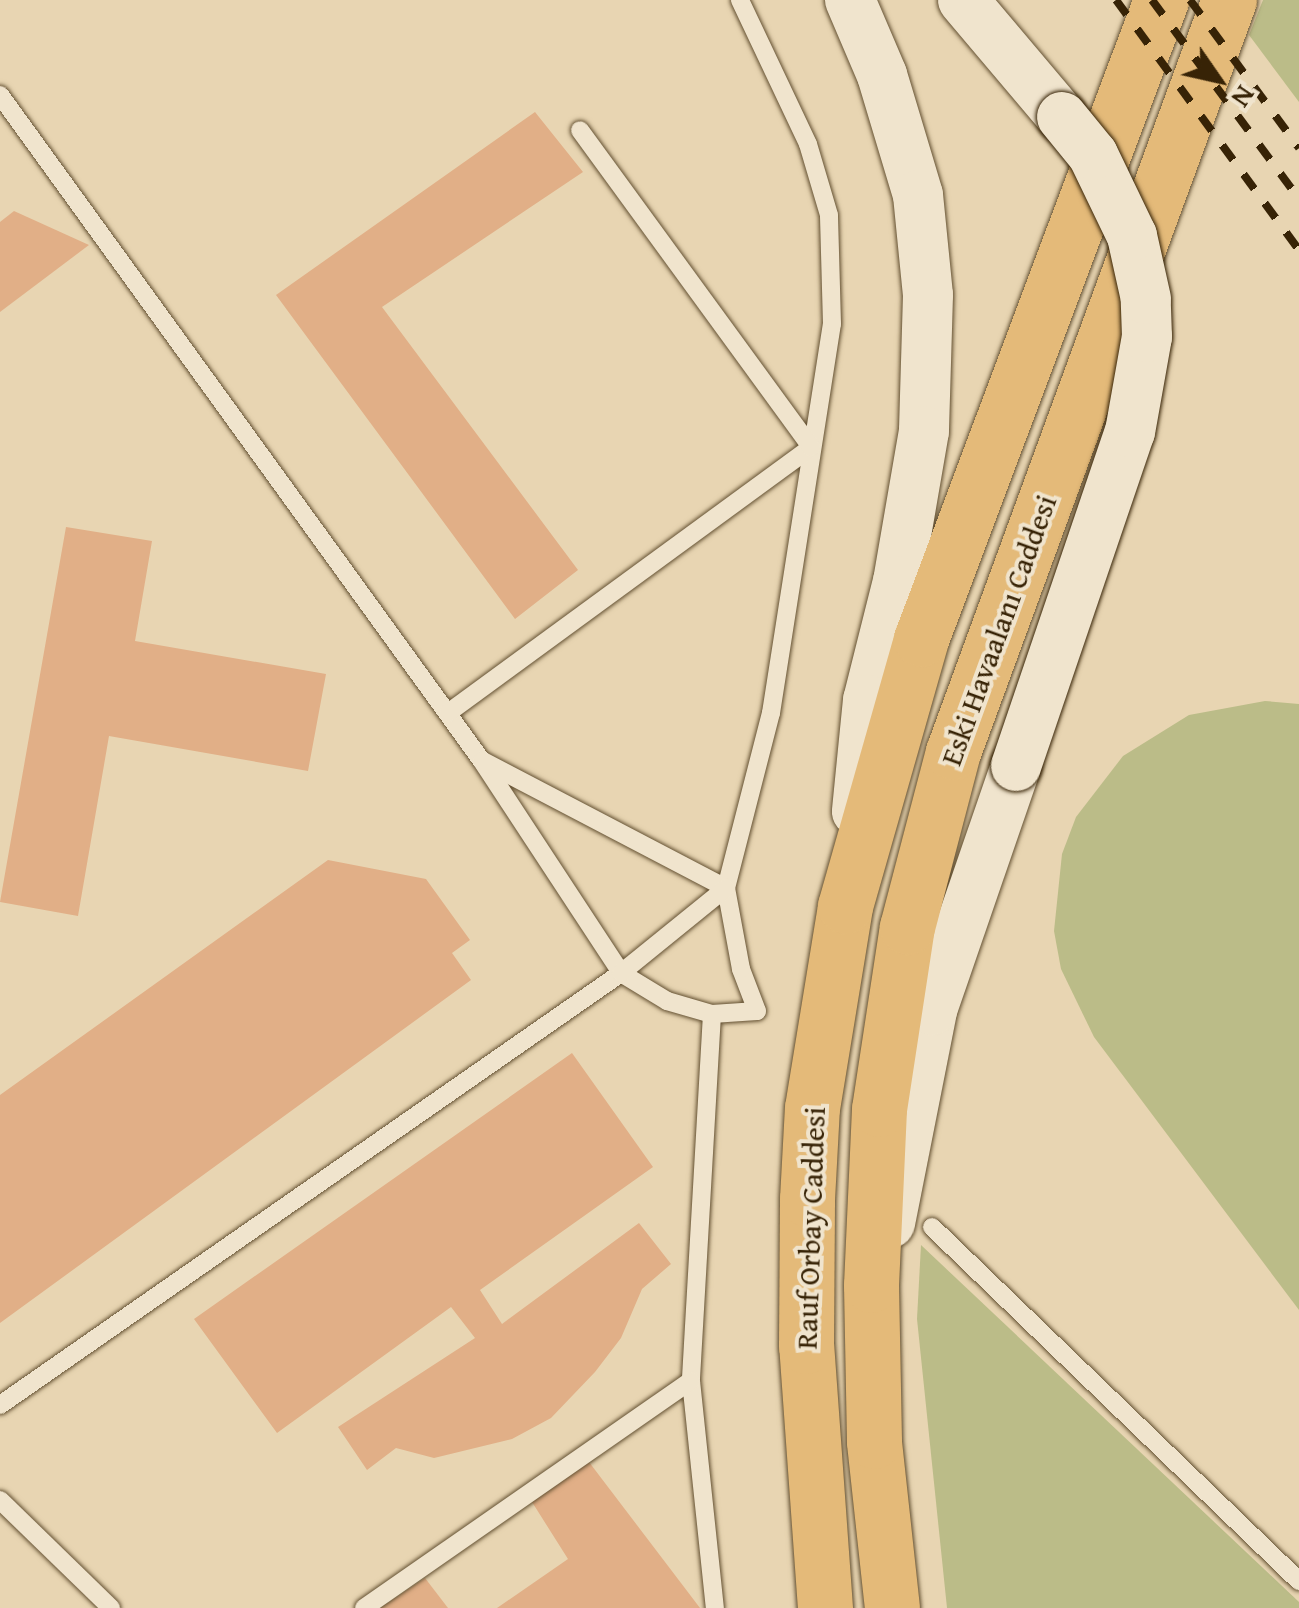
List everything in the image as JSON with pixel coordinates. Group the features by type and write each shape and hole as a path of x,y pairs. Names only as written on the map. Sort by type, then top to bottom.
{"highway":[{"path":"857,850 920,639 1161,0"},
{"name":"Eski Havaalanı Caddesi","path":"870,1285 888,1031 931,824 985,659 1230,0"},
{"name":"Rauf Orbay Caddesi","path":"825,1608 806,1346 807,1199 821,1038 857,850"},
{"name":"Rauf Orbay Caddesi","path":"870,1285 874,1441 892,1608"}],"main road":[{"path":"850,0 882,74 918,195 928,295 924,431 898,581 868,700 857,786 857,850"},
{"path":"870,1285 889,1228 932,1010 1130,432 1147,337 1146,298 1132,236 1093,155 963,0"}],"lane":[{"path":"0,95 482,761 621,973 667,1001 712,1014 757,1011 742,969 726,888 771,713 832,324 829,215 808,144 740,0"},
{"path":"580,130 811,447"},
{"path":"448,713 811,447"},
{"path":"482,761 726,888"},
{"path":"0,1405 621,973 726,888"},
{"path":"712,1014 691,1382 715,1608"},
{"path":"932,1228 1299,1581"},
{"path":"364,1608 691,1382"},
{"path":"0,1500 111,1608"}],"green space":[{"path":"1263,0 1299,0 1299,102 1249,35"},
{"path":"1265,701 1299,704 1299,1310 1094,1037 1061,969 1054,931 1062,854 1076,817 1123,756 1189,715"},
{"path":"921,1245 1299,1602 1299,1608 947,1608 917,1319"}],"building":[{"path":"535,112 583,172 382,307 578,570 515,619 276,295"},
{"path":"14,211 89,245 0,312 0,222"},
{"path":"66,527 152,541 135,641 326,674 308,771 109,736 78,916 0,902"},
{"path":"328,860 426,879 470,940 452,953 471,980 0,1323 0,1095"},
{"path":"572,1053 653,1167 480,1290 502,1324 639,1223 671,1264 642,1289 621,1338 595,1372 551,1418 512,1439 434,1458 396,1448 367,1470 338,1427 475,1338 451,1307 277,1433 194,1319"},
{"path":"589,1462 700,1608 497,1608 568,1559 532,1502"},
{"path":"425,1578 448,1608 380,1608"}],"railway":[{"path":"1116,0 1299,250"},
{"path":"1152,0 1299,199"},
{"path":"1190,0 1299,148"}]}
